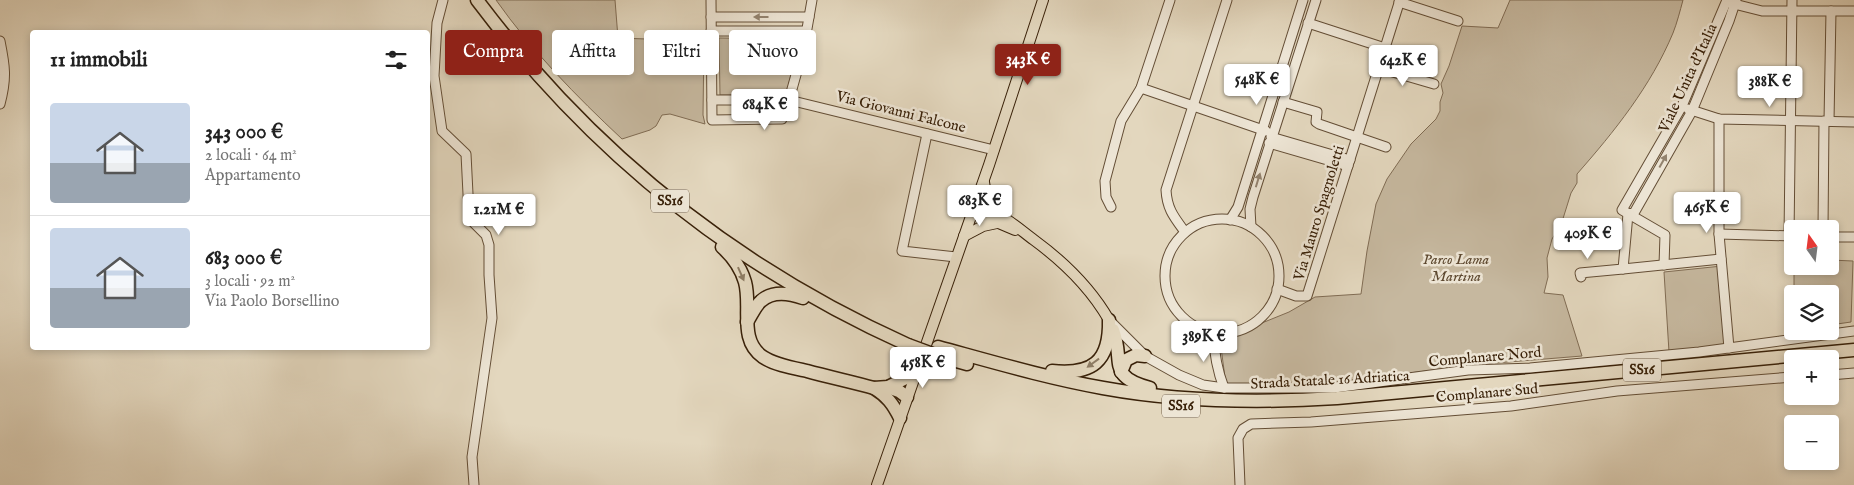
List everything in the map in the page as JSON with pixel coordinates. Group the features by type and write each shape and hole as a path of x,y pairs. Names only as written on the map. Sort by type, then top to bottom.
{"highway":[{"name":"Strada Statale 16 Adriatica","path":"477,0 523,57 573,112 622,160 685,213 757,264 819,302 855,320 936,351 1028,381 1110,398 1172,405 1271,410 1359,405 1784,364"},
{"name":"Strada Statale 16 Adriatica","path":"488,0 510,29 566,93 622,148 676,195 730,236 801,282 909,341"},
{"path":"685,213 730,255 739,268 745,281 748,335 753,348 764,358 785,366 907,397"},
{"path":"747,322 761,301 777,293 794,294 855,320"},
{"path":"1001,365 1068,372 1084,370 1098,361 1107,348 1109,320"},
{"path":"1109,320 1122,372 1126,378 1132,383 1186,398"},
{"name":"Strada Statale 16 Adriatica","path":"936,351 1105,389 1186,398 1270,401 1337,398 1854,350"},
{"path":"1122,372 1126,360 1136,355 1145,356"},
{"path":"1839,358 1854,357"},
{"path":"887,391 916,373"},
{"path":"887,391 900,418"}],"main road":[{"path":"877,485 974,209 1043,0"},
{"path":"984,179 989,201 999,219"},
{"path":"974,209 982,216 999,219 1049,250 1071,269 1100,304 1109,320"},
{"path":"964,236 999,219"}],"street":[{"path":"444,0 438,23 434,76 442,131 466,154 469,214 472,222 486,235 490,245 489,275 492,318 472,457 474,485"},
{"path":"711,0 711,30"},
{"path":"806,30 812,0"},
{"path":"1112,207 1106,197 1105,181 1121,121 1141,88 1170,0"},
{"path":"1185,232 1166,203 1166,190 1227,0"},
{"path":"1230,220 1238,206 1303,0"},
{"path":"1251,227 1250,209 1316,0"},
{"path":"1791,220 1792,0"},
{"path":"1400,1 1458,21"},
{"name":"Via Mauro Spagnoletti","path":"1277,289 1296,296 1307,296 1400,1"},
{"path":"1731,1 1762,11 1854,10"},
{"name":"Viale Unita d'Italia","path":"1731,1 1692,111 1634,213 1625,212 1682,106 1731,1"},
{"path":"1823,220 1830,11"},
{"path":"711,17 809,17"},
{"path":"1308,23 1386,48"},
{"path":"1292,34 1303,38"},
{"path":"0,41 4,62 5,84 0,104"},
{"path":"1379,68 1434,84"},
{"path":"712,75 712,120 782,119 795,75"},
{"path":"1141,88 1262,129 1271,138 1349,163"},
{"name":"Via Giovanni Falcone","path":"712,100 789,100 994,150"},
{"path":"1283,102 1317,112 1316,122 1318,124 1386,146"},
{"path":"1682,106 1719,119 1854,122"},
{"path":"1719,119 1719,234 1729,348"},
{"path":"927,134 902,251 956,257"},
{"path":"1623,269 1625,212 1665,235 1664,264"},
{"path":"1230,220 1251,227 1267,241 1276,259 1278,269 1277,289 1269,308 1254,323 1235,331 1214,332 1202,329 1186,320 1174,308 1166,286 1166,262 1170,251 1185,232 1206,221 1230,220"},
{"path":"1719,234 1784,236"},
{"path":"1839,237 1854,237"},
{"path":"1581,276 1580,273 1722,259"},
{"name":"Complanare Nord","path":"1109,320 1145,356 1179,375 1203,385 1224,388 1334,388 1468,370 1530,368 1729,348 1854,331"},
{"path":"1214,332 1214,350 1224,388"},
{"path":"1839,374 1854,373"},
{"name":"Complanare Sud","path":"1240,485 1238,438 1242,429 1252,424 1311,422 1511,406 1617,391 1784,378"}],"green space":[{"path":"496,0 615,0 617,30 552,30 552,69 542,57 542,30 519,30"},
{"name":"Parco Lama Martina","path":"1510,0 1683,0 1673,33 1643,90 1605,142 1577,174 1577,183 1571,193 1561,225 1552,239 1547,258 1548,277 1544,293 1563,295 1582,356 1484,364 1334,382 1226,385 1220,340 1289,312 1315,297 1361,294 1376,204 1387,179 1411,144 1436,119 1440,111 1443,93 1441,84 1462,26 1498,28"},
{"path":"719,38 729,38 729,75 791,75 787,91 780,95 720,95"},
{"path":"634,39 644,39 644,75 704,75 703,115 705,124 670,114 662,115 656,126 650,130 622,139 558,75 634,75"},
{"path":"1839,260 1853,261 1851,322 1839,324 1839,285 1794,285 1794,275 1839,275"},
{"path":"1722,266 1729,346 1669,352 1664,272"}]}
